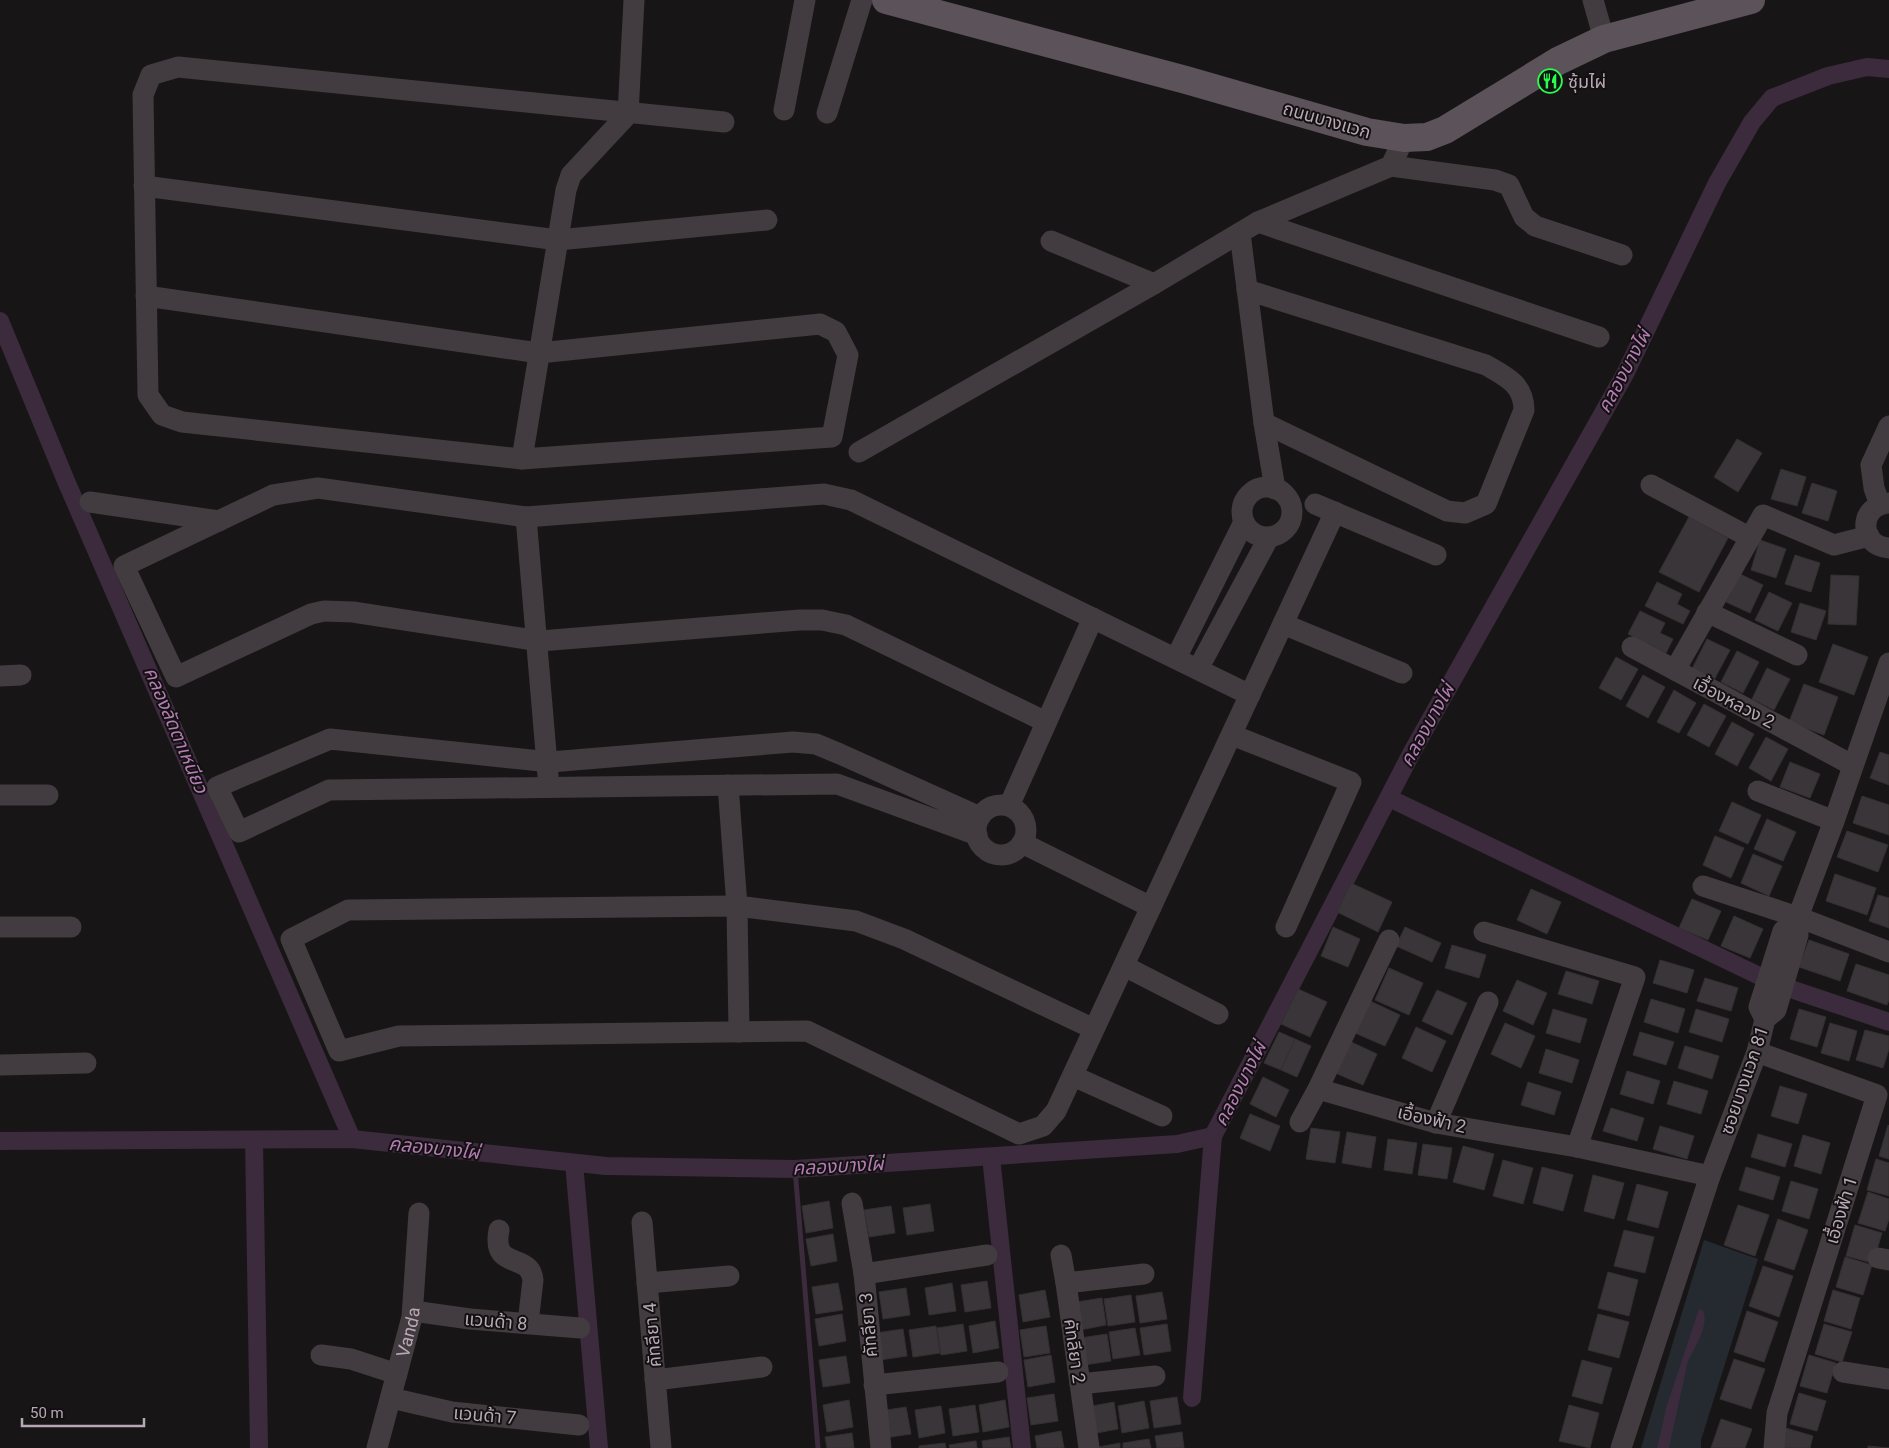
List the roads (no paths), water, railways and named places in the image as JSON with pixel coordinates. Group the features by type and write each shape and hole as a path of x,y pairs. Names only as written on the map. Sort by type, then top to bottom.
{"main road":[{"name":"ถนนบางแวก","path":"898,2 1212,87 1367,132 1404,138 1427,137 1445,130 1558,61 1604,39 1751,0"}],"street":[{"path":"522,459 566,190 571,175 628,114 634,0"},
{"path":"784,110 805,0"},
{"path":"827,113 862,0"},
{"path":"1593,0 1604,39"},
{"path":"146,296 539,353 820,324 836,332 848,355 832,437 522,459 182,422 162,415 148,395 146,296 144,186 143,94 150,75 178,67 628,114 724,122"},
{"path":"1391,166 1404,138"},
{"path":"859,452 1154,284 1258,222 1391,166 1495,180 1509,186 1524,217 1535,226 1622,255"},
{"path":"144,186 558,240 767,220"},
{"path":"1258,222 1599,337"},
{"path":"1240,233 1264,423 1275,489"},
{"path":"1051,241 1154,284"},
{"path":"1247,290 1486,365 1516,385 1524,400 1524,410 1486,504 1465,513 1447,511 1264,423"},
{"path":"1889,426 1871,465 1874,488 1885,504 1868,515 1866,529 1868,536 1873,542 1889,548"},
{"path":"1650,485 1749,537"},
{"path":"1046,722 846,624 822,620 800,620 537,640 354,612 324,611 311,614 176,677 124,566 273,495 318,488 526,517 824,494 851,500 1250,695"},
{"path":"1259,489 1275,489 1288,498 1292,515 1290,523 1278,535 1269,537 1254,534 1244,522 1243,506 1252,492 1259,489"},
{"path":"90,502 219,521"},
{"path":"1315,504 1436,555"},
{"path":"1094,1029 904,939 856,921 737,906 348,910 291,939 339,1051 398,1036 807,1031 1019,1134 1044,1126 1056,1111 1073,1076 1335,512"},
{"name":"เอื้องหลวง 2","path":"1852,765 1675,670 1763,515 1834,545 1868,536"},
{"path":"526,517 549,788"},
{"path":"1176,658 1244,522"},
{"path":"1198,669 1269,537"},
{"path":"1708,612 1797,655"},
{"path":"1009,806 1093,618"},
{"path":"1283,624 1402,673"},
{"path":"1632,648 1675,670"},
{"name":"ซอยบางแวก 81","path":"1621,1448 1710,1176 1757,1052 1767,1012 1793,928 1834,821 1889,663"},
{"path":"1232,735 1351,782 1286,927"},
{"path":"978,826 837,784 329,790 239,832 217,787 330,739 547,761 801,742 816,744 840,754 978,826 985,849 993,853 1009,853 1022,843 1026,829 1021,815 1009,806 993,806 978,826"},
{"path":"728,785 737,906 740,1032"},
{"path":"1758,791 1834,821"},
{"path":"0,795 48,795"},
{"path":"1022,843 1151,907"},
{"path":"1703,886 1793,928 1889,952"},
{"path":"0,926 71,926"},
{"path":"1484,932 1635,977 1577,1147"},
{"path":"1300,1122 1318,1089 1389,940"},
{"path":"1124,966 1218,1014"},
{"path":"1436,1123 1488,1002"},
{"name":"เอื้องฟ้า 1","path":"1757,1052 1877,1095 1777,1413 1774,1448"},
{"path":"0,1065 86,1063"},
{"path":"1073,1076 1162,1116"},
{"name":"เอื้องฟ้า 2","path":"1318,1089 1436,1123 1577,1147 1710,1176"},
{"name":"คัทลียา 3","path":"852,1203 864,1274 881,1448"},
{"name":"Vanda","path":"377,1448 413,1311 419,1213"},
{"name":"คัทลียา 4","path":"642,1222 661,1448"},
{"path":"499,1230 496,1244 502,1255 526,1266 532,1272 533,1280 528,1323"},
{"path":"864,1274 986,1255"},
{"name":"คัทลียา 2","path":"1061,1255 1089,1448"},
{"path":"1066,1283 1144,1274"},
{"path":"648,1283 729,1276"},
{"name":"แวนด้า 8","path":"413,1311 470,1319 580,1328"},
{"path":"321,1355 351,1358 397,1374"},
{"path":"655,1380 762,1367"},
{"path":"874,1385 998,1372"},
{"path":"1843,1372 1889,1378"},
{"path":"1080,1384 1155,1376"},
{"name":"แวนด้า 7","path":"391,1398 452,1412 579,1424"}],"waterway":[{"name":"คลองบางไผ่","path":"0,1141 352,1139 606,1166 795,1169 1177,1144 1213,1136 1412,752 1625,374 1717,183 1752,122 1772,98 1828,76 1867,67 1889,69"},
{"name":"คลองลัดตาเหนียว","path":"0,321 66,481 352,1139"},
{"path":"1389,798 1776,984 1889,1022"},
{"path":"1192,1398 1213,1136"},
{"path":"254,1140 259,1448"},
{"path":"991,1157 1022,1448"},
{"path":"574,1163 599,1448"},
{"path":"795,1169 818,1448"}],"place":[{"name":"ซุ้มไผ่","path":"1550,81"}]}
